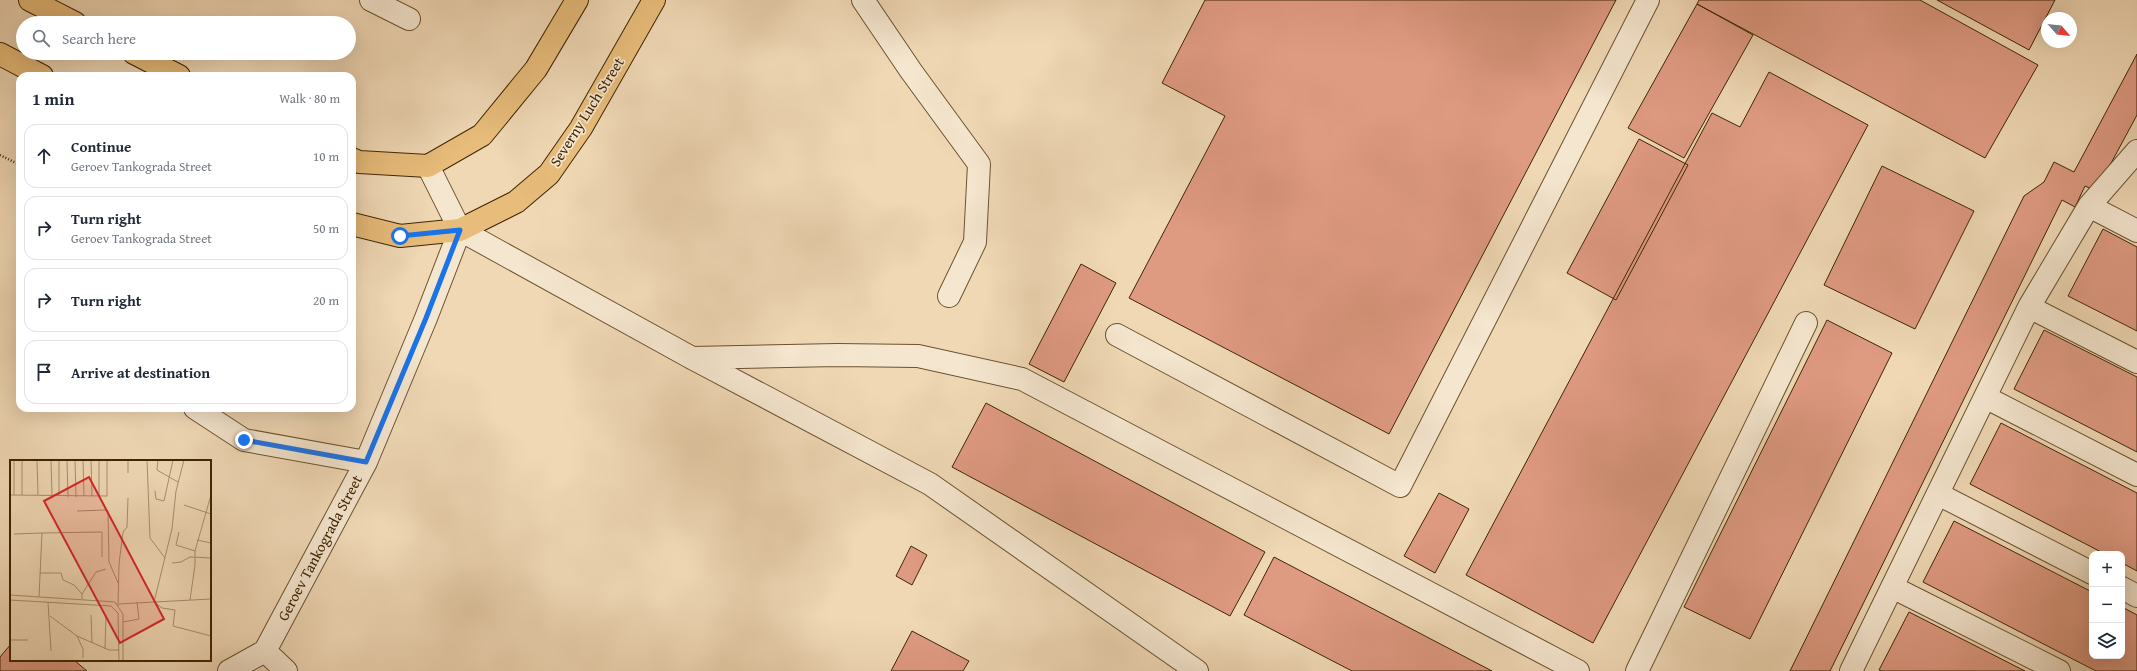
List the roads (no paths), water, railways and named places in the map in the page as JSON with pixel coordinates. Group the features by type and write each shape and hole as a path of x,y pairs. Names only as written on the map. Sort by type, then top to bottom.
{"main road":[{"path":"30,0 61,16"},
{"path":"356,161 428,166 482,135 536,69 577,0"},
{"name":"Severny Luch Street","path":"460,230 516,202 549,174 581,128 654,0"},
{"path":"0,54 34,72"},
{"path":"147,60 170,72"},
{"path":"356,225 400,236 460,230"}],"street":[{"path":"371,0 409,19"},
{"path":"863,0 911,71 979,164 975,242 949,296"},
{"path":"1117,335 1400,486 1648,0"},
{"path":"1851,671 2029,307 2089,206 2137,151"},
{"path":"428,166 460,230 692,358 930,484 1198,671"},
{"path":"2089,206 2137,231"},
{"name":"Geroev Tankograda Street","path":"255,671 366,462 426,318 460,230"},
{"path":"2029,307 2137,362"},
{"path":"1637,671 1806,323"},
{"path":"692,358 837,355 918,356 1022,379 1578,671"},
{"path":"1985,397 2137,475"},
{"path":"201,412 244,440 366,462"},
{"path":"1938,494 2089,571"},
{"path":"1892,588 2059,671"},
{"path":"2125,590 2137,596"},
{"path":"229,671 265,651 286,671"}]}
